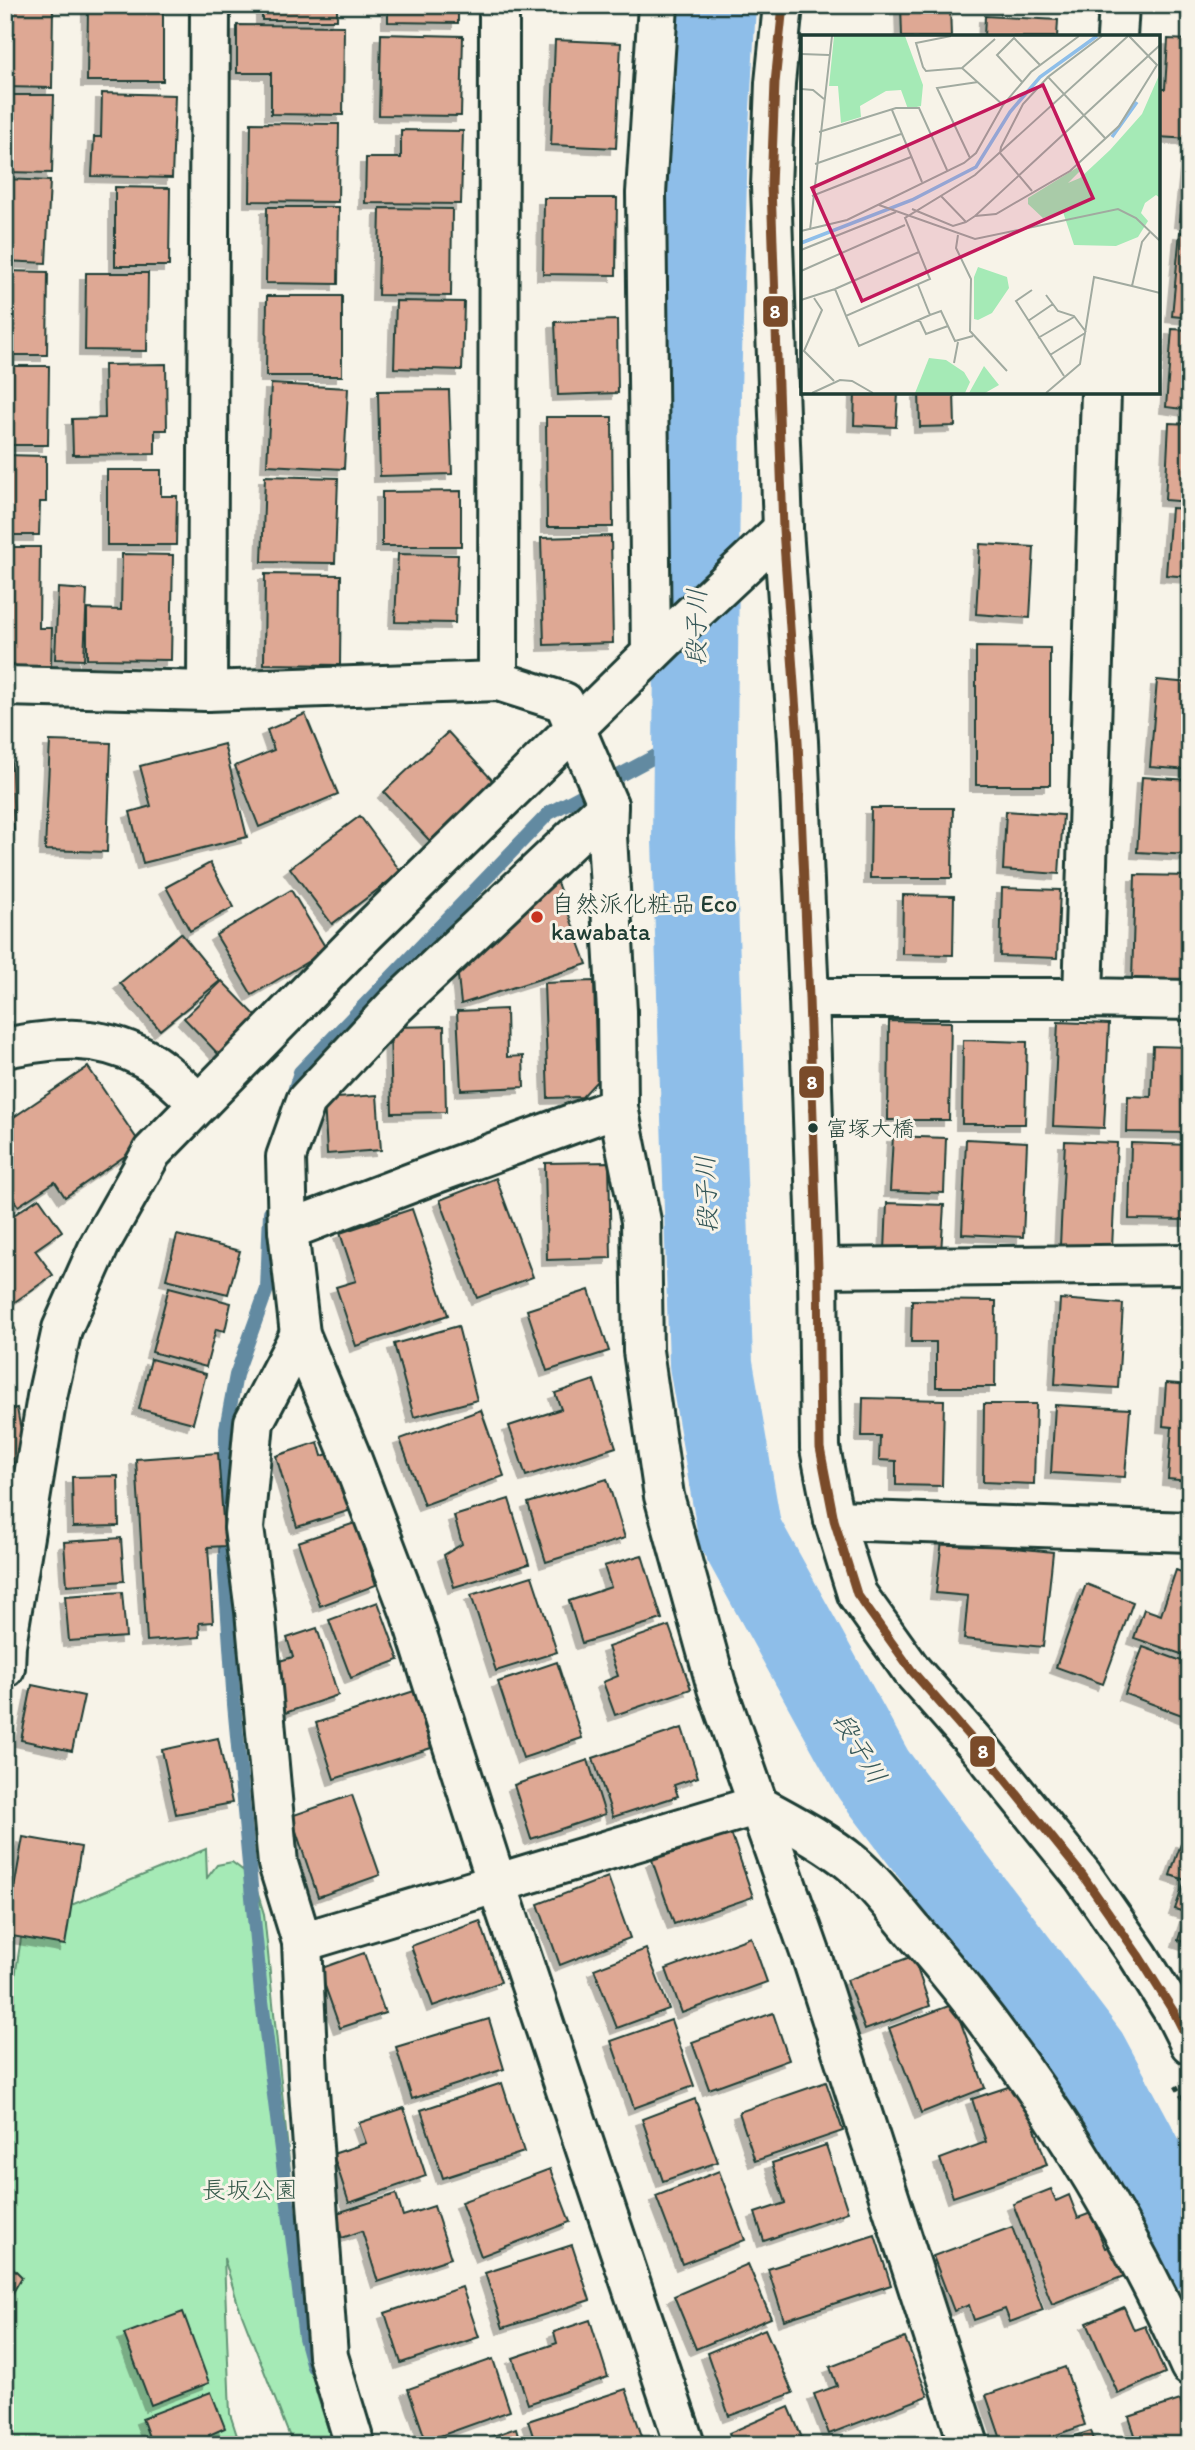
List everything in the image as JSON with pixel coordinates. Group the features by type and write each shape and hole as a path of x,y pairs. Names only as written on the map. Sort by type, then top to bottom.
{"street":[{"path":"207,691 210,5"},
{"path":"498,681 499,5"},
{"path":"658,5 646,193 658,647"},
{"path":"783,5 775,83 771,186 783,529 798,741 809,998 818,1268 820,1448 834,1520 857,1594 912,1671 983,1752 1083,1876 1185,2022"},
{"path":"1117,35 1119,5"},
{"path":"1083,998 1101,394"},
{"path":"5,1668 6,1645 47,1397 62,1329 100,1244 152,1152 375,923 783,529"},
{"path":"5,686 207,691 498,681 564,702 608,805 607,836 617,1011 618,1107 641,1222 643,1350 664,1496 717,1688 812,1958 969,2445"},
{"path":"608,805 394,1007 306,1101 286,1157 288,1230 300,1334 351,1457 410,1612 497,1884 685,2445"},
{"path":"809,998 1190,1000"},
{"path":"5,1048 51,1039 95,1040 146,1058 200,1103"},
{"path":"288,1230 437,1172 618,1107"},
{"path":"818,1268 1190,1264"},
{"path":"300,1334 254,1422 244,1528 255,1611 278,1864 302,1942 308,2077 328,2356 355,2445"},
{"path":"834,1520 1190,1532"},
{"path":"302,1942 758,1804 813,1835 853,1864 962,1988 1034,2088 1104,2196 1165,2309 1190,2366"}],"green space":[{"name":"長坂公園","path":"206,1849 207,1878 217,1865 232,1862 253,1878 264,1914 296,2230 316,2391 331,2438 328,2445 293,2445 238,2304 224,2258 230,2414 240,2445 5,2445 5,2042 23,1925"}],"building":[{"path":"5,5 53,5 52,88 5,87"},
{"path":"262,5 337,5 337,20 262,20"},
{"path":"388,5 458,5 458,23 388,22"},
{"path":"901,5 950,5 951,35 902,35"},
{"path":"88,8 163,8 163,81 87,81"},
{"path":"985,16 1058,20 1057,35 984,35"},
{"path":"237,25 344,26 343,115 271,114 271,73 237,73"},
{"path":"381,34 463,36 461,116 379,115"},
{"path":"1168,39 1190,40 1190,139 1160,137 1160,89 1165,89"},
{"path":"555,40 621,43 616,148 551,145"},
{"path":"102,93 175,95 172,178 92,176 94,137 101,137"},
{"path":"5,95 54,95 52,173 5,172"},
{"path":"251,123 339,124 338,202 250,201"},
{"path":"401,130 463,131 461,204 365,203 366,158 401,158"},
{"path":"1190,146 1190,222 1180,221"},
{"path":"5,179 50,181 46,263 5,261"},
{"path":"115,187 170,188 169,266 115,266"},
{"path":"544,198 617,198 616,275 543,274"},
{"path":"267,207 339,207 338,284 266,283"},
{"path":"380,208 452,209 451,296 378,295"},
{"path":"1180,232 1190,233 1190,318 1172,316"},
{"path":"5,271 48,272 47,355 5,355"},
{"path":"86,273 148,273 147,351 85,350"},
{"path":"267,296 342,296 342,376 266,376"},
{"path":"396,301 464,302 462,370 394,368"},
{"path":"617,320 618,393 558,395 555,322"},
{"path":"1172,329 1190,330 1190,410 1166,407"},
{"path":"166,364 167,430 155,430 155,454 73,455 72,419 105,418 104,365"},
{"path":"5,366 49,366 48,445 5,445"},
{"path":"271,384 348,388 344,469 267,465"},
{"path":"449,390 452,474 380,476 378,391"},
{"path":"855,394 898,394 896,427 854,425"},
{"path":"919,394 954,394 955,426 920,427"},
{"path":"546,417 612,417 613,527 547,527"},
{"path":"1169,423 1190,424 1190,502 1165,500"},
{"path":"5,455 46,456 46,502 40,502 39,535 5,535"},
{"path":"107,470 161,470 161,496 177,496 176,545 107,545"},
{"path":"265,476 338,478 335,563 262,562"},
{"path":"461,491 461,546 382,546 382,492"},
{"path":"1171,508 1190,509 1190,577 1166,575"},
{"path":"611,536 613,643 544,645 541,538"},
{"path":"980,544 1034,547 1030,618 976,614"},
{"path":"5,547 40,547 39,628 52,628 51,668 5,668"},
{"path":"122,554 173,555 171,660 87,659 87,609 121,610"},
{"path":"398,554 458,555 455,623 395,622"},
{"path":"265,574 341,575 340,665 264,664"},
{"path":"58,588 87,590 84,660 55,659"},
{"path":"976,647 1050,648 1050,785 976,785"},
{"path":"1157,680 1190,683 1190,770 1150,767"},
{"path":"305,714 338,794 259,827 235,766 274,750 267,730"},
{"path":"10,715 14,830 5,830 5,716"},
{"path":"448,732 494,782 430,841 384,792"},
{"path":"50,741 111,743 107,852 45,850"},
{"path":"224,744 247,837 143,863 130,812 151,806 140,766"},
{"path":"1142,777 1190,780 1190,855 1137,852"},
{"path":"871,808 953,808 952,878 870,878"},
{"path":"1006,811 1063,815 1059,874 1003,870"},
{"path":"360,816 401,872 332,924 290,868"},
{"path":"210,863 234,907 190,931 166,887"},
{"path":"1135,875 1190,876 1190,983 1132,981"},
{"name":"自然派化粧品 Eco kawabata","path":"555,877 587,964 461,1004 456,957"},
{"path":"1002,888 1060,890 1057,958 1000,956"},
{"path":"291,890 327,950 252,995 216,935"},
{"path":"903,895 954,896 953,955 902,954"},
{"path":"181,933 220,981 160,1030 120,983"},
{"path":"222,981 261,1021 222,1058 184,1018"},
{"path":"594,981 597,1081 582,1097 548,1098 544,983"},
{"path":"506,1009 507,1057 523,1056 524,1087 461,1090 457,1011"},
{"path":"889,1021 951,1022 949,1120 888,1120"},
{"path":"1058,1022 1109,1024 1104,1128 1053,1126"},
{"path":"444,1026 446,1112 392,1113 390,1027"},
{"path":"963,1040 1027,1042 1025,1124 962,1124"},
{"path":"1153,1046 1190,1047 1190,1133 1127,1132 1128,1096 1151,1097"},
{"path":"88,1067 141,1145 65,1197 55,1182 18,1206 5,1187 5,1123"},
{"path":"377,1095 381,1150 327,1154 324,1099"},
{"path":"893,1136 946,1138 944,1193 890,1191"},
{"path":"966,1139 1027,1142 1023,1237 962,1234"},
{"path":"1065,1141 1117,1143 1112,1248 1060,1245"},
{"path":"1131,1143 1190,1145 1190,1220 1129,1219"},
{"path":"609,1162 611,1258 547,1260 545,1163"},
{"path":"496,1178 533,1277 477,1298 440,1200"},
{"path":"39,1198 62,1231 35,1250 53,1275 9,1306 5,1301 5,1221"},
{"path":"887,1203 944,1205 941,1253 885,1251"},
{"path":"412,1209 448,1315 356,1346 336,1287 356,1281 340,1233"},
{"path":"177,1235 240,1251 228,1294 166,1279"},
{"path":"169,1287 231,1303 225,1331 216,1329 206,1367 152,1352"},
{"path":"589,1290 609,1351 547,1371 527,1310"},
{"path":"1060,1299 1123,1304 1118,1388 1055,1384"},
{"path":"912,1300 996,1301 995,1387 936,1387 936,1342 911,1342"},
{"path":"458,1326 477,1400 414,1417 394,1344"},
{"path":"151,1359 206,1374 193,1423 139,1409"},
{"path":"594,1380 616,1447 526,1476 509,1426 561,1409 555,1393"},
{"path":"1166,1383 1190,1385 1190,1481 1168,1479 1172,1427 1163,1426"},
{"path":"863,1398 944,1400 942,1486 896,1485 896,1461 879,1460 880,1436 862,1436"},
{"path":"984,1404 1036,1404 1034,1484 983,1482"},
{"path":"1055,1405 1130,1409 1125,1477 1051,1473"},
{"path":"17,1408 26,1460 10,1463 14,1482 5,1484 5,1410"},
{"path":"481,1410 504,1476 424,1505 400,1439"},
{"path":"318,1442 322,1456 334,1452 351,1510 297,1527 276,1456"},
{"path":"218,1453 225,1546 208,1547 213,1622 199,1623 200,1637 147,1641 136,1459"},
{"path":"118,1476 119,1526 73,1527 72,1477"},
{"path":"607,1479 625,1538 546,1562 528,1503"},
{"path":"509,1499 529,1564 454,1587 444,1555 462,1544 454,1516"},
{"path":"355,1523 376,1585 320,1606 298,1542"},
{"path":"121,1538 124,1581 67,1585 64,1542"},
{"path":"942,1540 1053,1552 1043,1647 964,1639 968,1596 936,1593"},
{"path":"642,1555 662,1619 582,1643 569,1601 611,1587 604,1566"},
{"path":"1176,1570 1190,1575 1190,1657 1134,1638 1144,1609 1161,1615"},
{"path":"532,1576 557,1652 496,1671 471,1595"},
{"path":"1086,1584 1133,1602 1103,1684 1056,1667"},
{"path":"122,1592 126,1637 69,1641 65,1596"},
{"path":"378,1602 399,1660 351,1678 329,1620"},
{"path":"669,1626 691,1689 615,1715 603,1682 618,1676 608,1647"},
{"path":"317,1628 338,1695 285,1713 269,1664 293,1657 287,1638"},
{"path":"1143,1647 1190,1664 1190,1718 1125,1694"},
{"path":"557,1662 582,1738 523,1758 498,1682"},
{"path":"32,1685 84,1696 72,1751 21,1740"},
{"path":"414,1691 431,1748 334,1779 316,1723"},
{"path":"682,1728 698,1777 674,1785 678,1796 613,1817 593,1758"},
{"path":"218,1738 232,1803 176,1814 162,1750"},
{"path":"588,1760 605,1814 531,1839 514,1785"},
{"path":"352,1795 380,1875 318,1897 291,1816"},
{"path":"731,1833 753,1897 674,1924 652,1860"},
{"path":"23,1837 81,1847 65,1945 6,1935"},
{"path":"1182,1841 1190,1844 1190,1944 1178,1940 1187,1913 1175,1909 1185,1880 1170,1875"},
{"path":"608,1877 630,1938 560,1965 538,1904"},
{"path":"480,1921 501,1982 433,2006 411,1946"},
{"path":"751,1937 767,1982 682,2013 666,1969"},
{"path":"646,1949 669,2009 617,2028 594,1969"},
{"path":"364,1953 385,2013 340,2028 319,1969"},
{"path":"913,1956 930,2006 865,2030 847,1980"},
{"path":"954,2004 985,2088 921,2113 889,2028"},
{"path":"773,2013 789,2060 709,2089 692,2042"},
{"path":"489,2019 504,2069 412,2099 396,2047"},
{"path":"671,2020 694,2086 634,2108 611,2041"},
{"path":"826,2082 843,2131 755,2161 739,2112"},
{"path":"502,2083 524,2152 443,2178 421,2110"},
{"path":"1020,2083 1047,2165 953,2197 940,2159 986,2142 972,2099"},
{"path":"695,2099 718,2162 663,2181 642,2119"},
{"path":"404,2108 426,2176 349,2203 333,2154 366,2143 359,2123"},
{"path":"826,2145 848,2212 764,2241 755,2213 785,2203 772,2163"},
{"path":"550,2169 570,2222 481,2256 461,2202"},
{"path":"719,2171 745,2240 682,2264 656,2196"},
{"path":"1051,2189 1056,2201 1069,2195 1078,2218 1091,2213 1105,2248 1111,2245 1124,2276 1052,2304 1013,2204"},
{"path":"396,2194 403,2216 434,2206 451,2258 378,2282 362,2231 342,2238 334,2214"},
{"path":"1012,2227 1043,2310 1010,2322 1005,2309 974,2320 969,2305 954,2311 933,2256"},
{"path":"875,2235 891,2285 784,2320 768,2269"},
{"path":"572,2245 590,2300 503,2328 485,2273"},
{"path":"5,2260 22,2277 5,2306"},
{"path":"748,2264 771,2318 696,2349 674,2296"},
{"path":"462,2287 479,2337 401,2363 385,2313"},
{"path":"1124,2307 1134,2330 1145,2326 1165,2373 1118,2394 1087,2323"},
{"path":"183,2312 209,2383 151,2405 124,2334"},
{"path":"590,2320 608,2377 528,2404 513,2358 557,2343 554,2332"},
{"path":"765,2329 793,2393 729,2416 707,2353"},
{"path":"905,2338 928,2396 829,2434 814,2394 837,2386 830,2367"},
{"path":"493,2359 510,2411 426,2441 408,2389"},
{"path":"1065,2367 1085,2425 1027,2445 1003,2445 986,2395"},
{"path":"626,2389 645,2445 536,2445 528,2421"},
{"path":"211,2392 225,2428 209,2435 213,2445 152,2445 142,2418"},
{"path":"1180,2400 1190,2431 1190,2445 1116,2445 1136,2438 1129,2417"},
{"path":"789,2407 805,2445 733,2445 729,2433"},
{"path":"516,2428 521,2445 467,2445"},
{"path":"1091,2431 1096,2445 1060,2445 1059,2441"}],"waterway":[{"name":"段子川","path":"714,5 706,143 699,391 694,840 711,1364 740,1533 873,1774 1087,2056 1190,2248"},
{"path":"291,1101 300,1072 549,813 695,735"},
{"path":"270,1212 267,1289 236,1375 226,1428 225,1574 234,1704 261,1993 305,2338 313,2367"}],"transit line":[{"name":"8","path":"783,5 775,83 771,186 783,529 798,741 809,998 818,1268 820,1448 834,1520 857,1594 912,1671 983,1752 1083,1876 1138,1955 1175,2014 1190,2044"}],"place":[{"name":"自然派化粧品 Eco kawabata","path":"537,917"},
{"name":"富塚大橋","path":"813,1128"}]}
